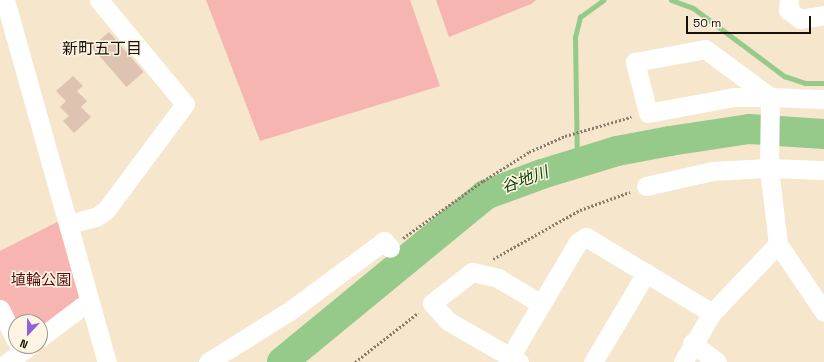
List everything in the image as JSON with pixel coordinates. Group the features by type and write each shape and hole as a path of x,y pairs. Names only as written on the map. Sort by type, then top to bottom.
{"street":[{"path":"5,0 107,362"},
{"path":"69,224 96,217 106,210 185,104 99,0"},
{"path":"789,0 788,10 800,19 824,15"},
{"path":"770,100 705,49 635,62 648,113 734,97 770,100 824,99"},
{"path":"770,100 769,163 778,244 824,312"},
{"path":"646,186 712,171 769,163 824,170"},
{"path":"541,304 498,278 472,272 432,303 448,321 514,359 541,304 578,242 586,237 712,312"},
{"path":"208,362 291,310 384,241 390,248"},
{"path":"683,362 692,343 712,312 778,244"},
{"path":"593,362 646,273"},
{"path":"48,332 89,301"},
{"path":"0,309 8,326"},
{"path":"692,343 717,362"}],"path":[{"path":"565,136 648,113"},
{"path":"472,272 521,241 580,210 646,186"},
{"path":"356,362 392,331 432,303"}],"green space":[{"path":"206,0 410,0 440,86 260,141"},
{"path":"436,0 536,0 531,4 449,37"},
{"name":"埴輪公園","path":"67,217 89,301 48,332 48,314 8,314 8,316 0,309 0,251"}],"building":[{"path":"109,32 144,72 126,87 92,47"},
{"path":"73,76 83,86 77,91 87,101 81,107 91,117 74,133 63,121 69,116 60,107 66,101 56,91"}],"waterway":[{"path":"577,165 575,37 580,17 603,0"},
{"path":"671,0 693,8 784,76 805,83 824,83"},
{"name":"谷地川","path":"282,362 485,195 542,174 617,151 670,141 749,129 824,134"}],"district":[{"name":"新町五丁目","path":"102,49"}]}
